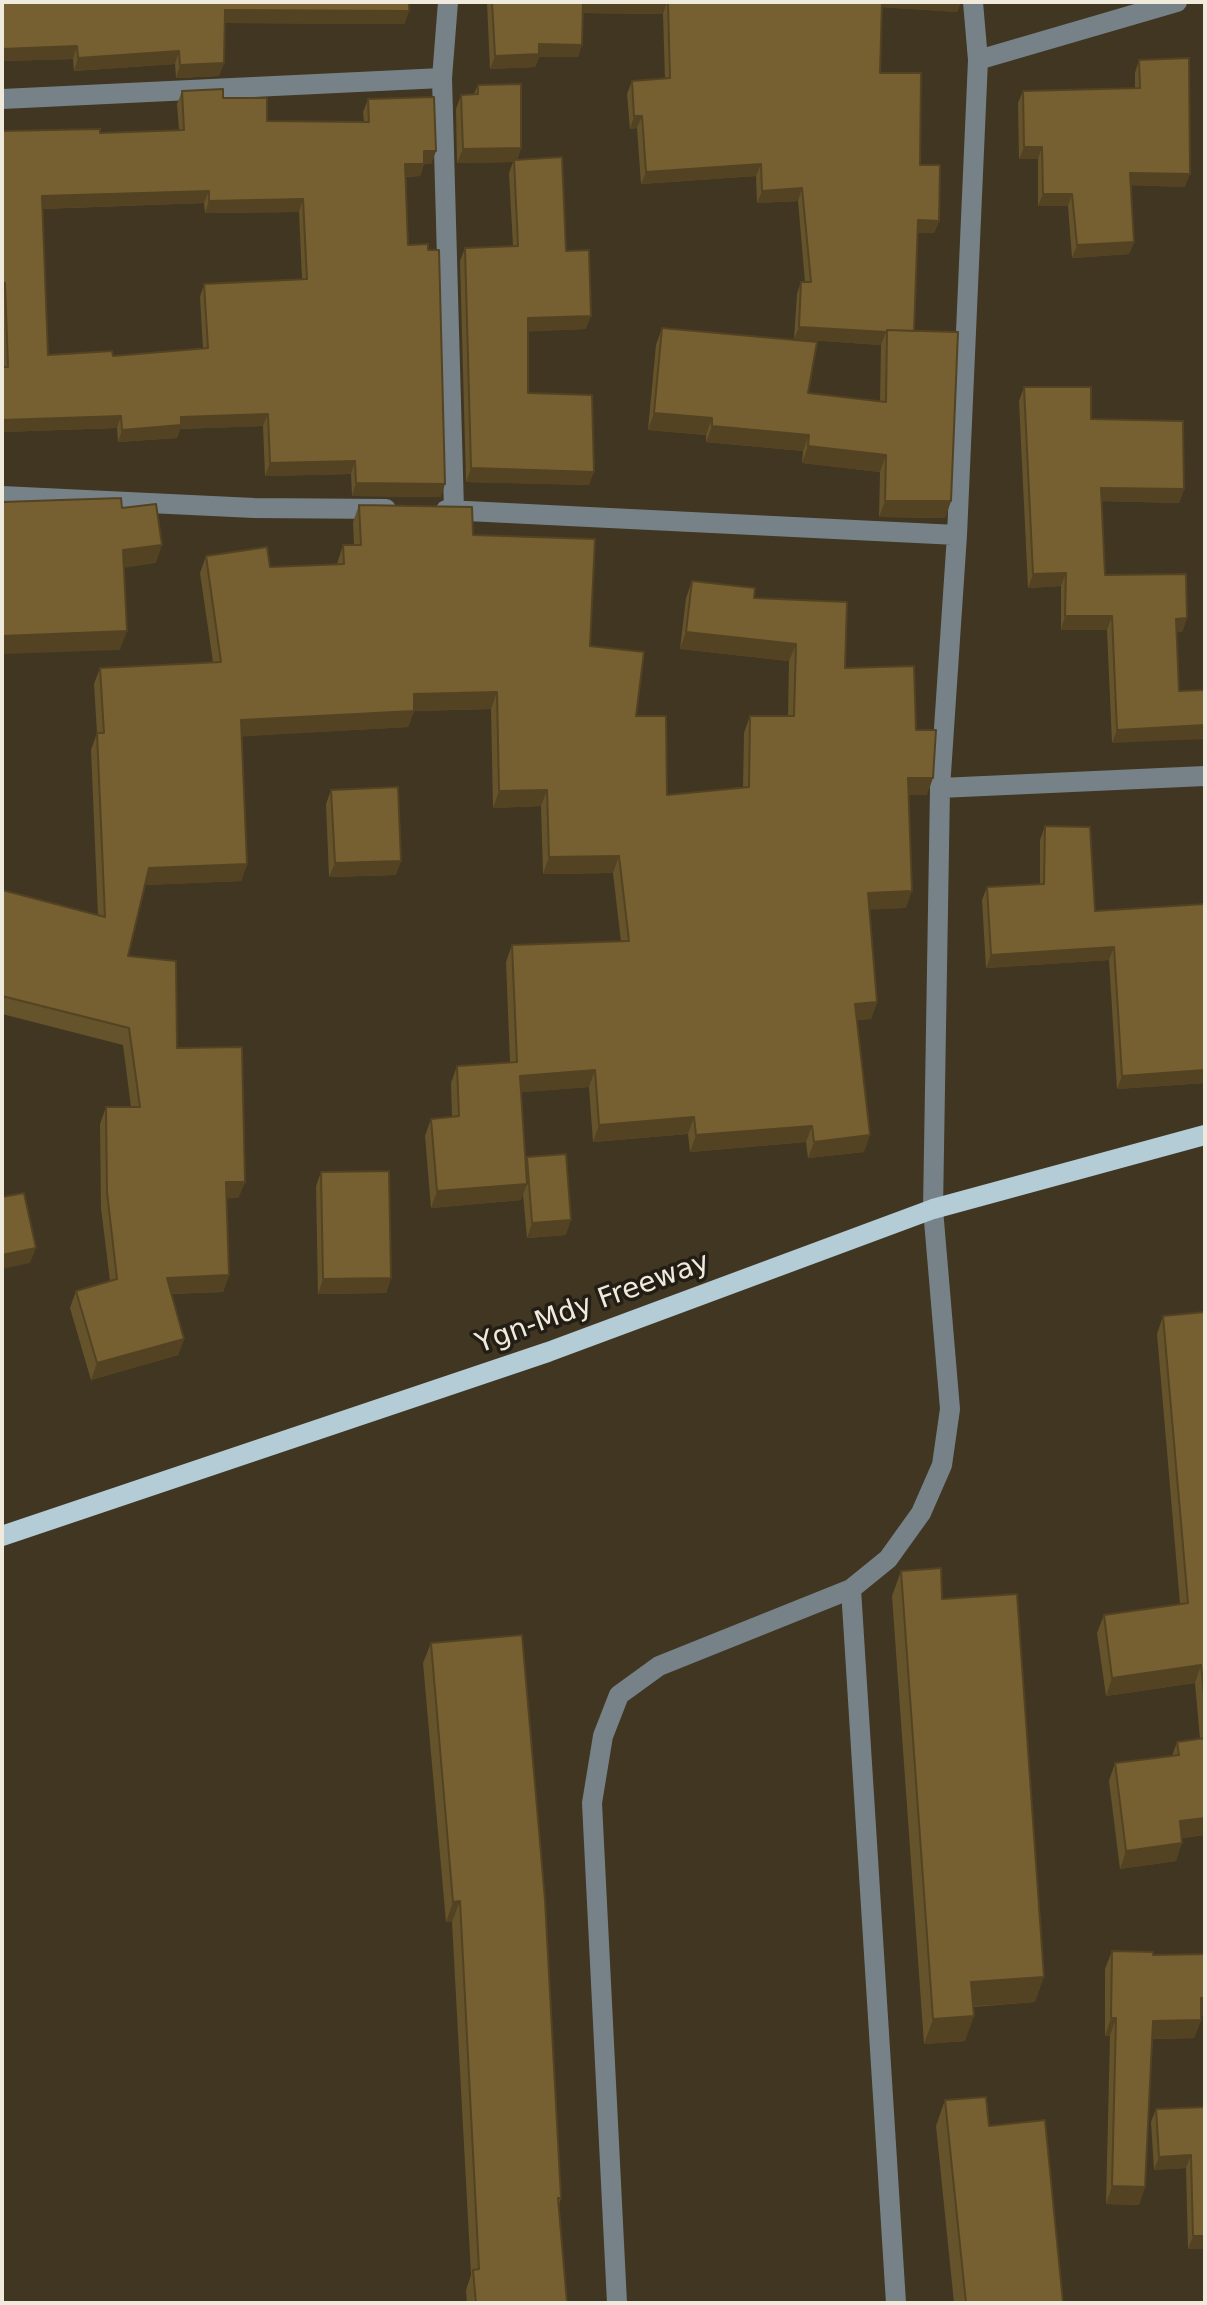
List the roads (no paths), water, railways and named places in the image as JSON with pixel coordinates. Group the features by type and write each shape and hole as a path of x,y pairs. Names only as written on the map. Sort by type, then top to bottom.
{"main road":[{"name":"Ygn-Mdy Freeway","path":"2,1536 548,1352 933,1209 1205,1135"}],"street":[{"path":"448,2 442,78 454,510"},
{"path":"617,2303 592,1803 603,1736 619,1695 659,1666 851,1589 888,1559 921,1513 942,1465 950,1409 933,1209 940,788 957,535 978,60 973,2"},
{"path":"978,60 1177,2"},
{"path":"2,99 442,78"},
{"path":"2,496 254,508 454,510 957,535"},
{"path":"940,788 1205,776"},
{"path":"851,1589 896,2303"}]}
